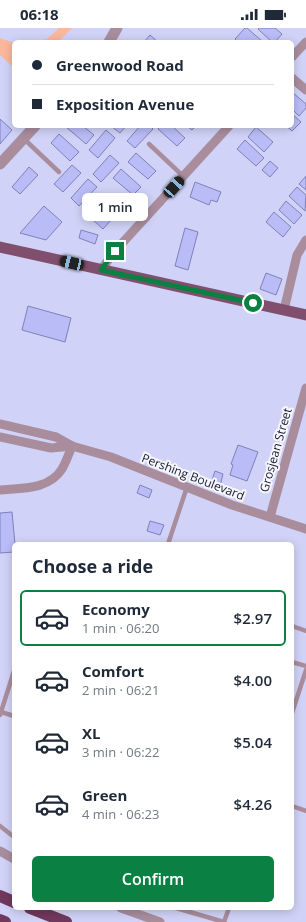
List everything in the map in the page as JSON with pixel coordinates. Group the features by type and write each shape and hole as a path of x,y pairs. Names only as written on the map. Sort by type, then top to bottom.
{"highway":[{"path":"0,896 12,901"},
{"path":"35,910 66,922"},
{"path":"0,920 5,922"}],"main road":[{"path":"0,247 306,315"}],"street":[{"path":"112,40 118,28"},
{"path":"294,55 306,42"},
{"path":"294,80 306,90"},
{"path":"0,164 33,128"},
{"path":"101,270 115,251 227,128"},
{"path":"284,310 297,255 306,240"},
{"name":"Grosjean Street","path":"270,518 304,404 306,388"},
{"name":"Pershing Boulevard","path":"0,424 56,437 72,446 110,458 270,518 306,529"},
{"name":"Pershing Boulevard","path":"0,437 51,448 72,446"},
{"path":"0,490 40,486 49,482 62,469 72,446"},
{"path":"0,851 12,858"},
{"path":"127,910 160,922"}],"lane":[{"path":"23,138 59,172"},
{"path":"149,144 183,176"},
{"path":"169,542 187,487"},
{"path":"294,627 306,631"},
{"path":"294,663 306,666"},
{"path":"294,707 306,670"},
{"path":"12,677 1,713 12,716"},
{"path":"294,807 306,811"},
{"path":"0,826 12,835"},
{"path":"183,910 224,922 228,910"}],"shaded area":[{"path":"59,28 72,28 60,40 42,40 47,39"},
{"path":"0,38 12,42 12,66 0,55"}],"building":[{"path":"245,28 247,28 261,40 236,40 235,39"},
{"path":"275,28 282,34 277,40 270,40 258,29"},
{"path":"150,35 156,40 146,40"},
{"path":"294,94 306,104 306,108 299,116 294,111"},
{"path":"294,116 301,122 292,131 288,128 294,128"},
{"path":"0,119 12,130 0,144"},
{"path":"67,128 85,128 94,135 86,144"},
{"path":"114,128 124,128 120,133"},
{"path":"138,128 153,129 135,148 127,141"},
{"path":"174,128 185,138 177,146 158,129"},
{"path":"255,128 257,128 273,142 264,152 248,137"},
{"path":"106,130 115,138 98,158 89,150"},
{"path":"59,134 79,152 70,161 51,143"},
{"path":"245,140 264,158 256,166 237,149"},
{"path":"136,153 156,171 148,179 128,162"},
{"path":"110,155 119,163 101,182 93,174"},
{"path":"270,161 278,168 270,177 262,170"},
{"path":"72,165 81,173 63,192 54,184"},
{"path":"29,167 38,175 20,194 12,187"},
{"path":"121,169 141,187 133,195 113,178"},
{"path":"306,176 306,190 299,184"},
{"path":"88,179 97,187 79,206 71,198"},
{"path":"195,182 221,192 217,202 211,200 209,205 190,197"},
{"path":"297,187 306,195 305,211 289,196"},
{"path":"286,201 302,215 294,224 279,210"},
{"path":"91,202 111,220 103,229 83,211"},
{"path":"44,206 62,222 46,240 20,233"},
{"path":"274,212 291,227 283,237 266,222"},
{"path":"185,228 198,232 188,270 175,266"},
{"path":"81,230 98,235 95,244 79,238"},
{"path":"266,273 282,279 276,295 260,289"},
{"path":"28,306 71,318 65,342 22,330"},
{"path":"238,445 258,452 247,481 230,475 233,465 231,464"},
{"path":"215,471 223,474 220,486 211,483"},
{"path":"140,485 152,490 149,498 137,493"},
{"path":"12,512 15,542 12,542 12,552 0,553 0,513"},
{"path":"150,521 164,525 160,535 147,531"}],"route":[{"path":"115,251 101,270 253,303"}]}
